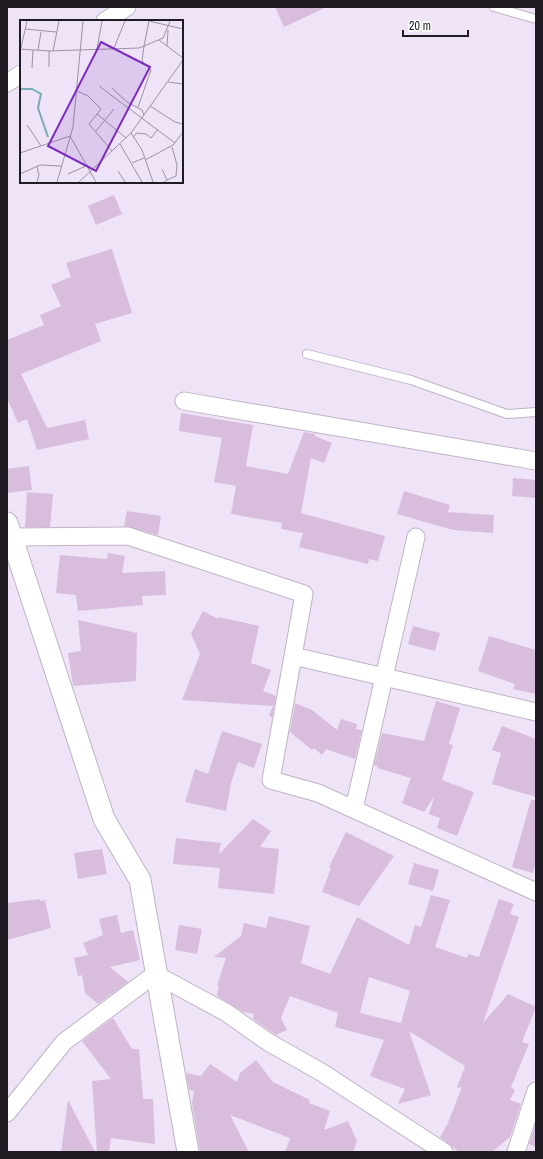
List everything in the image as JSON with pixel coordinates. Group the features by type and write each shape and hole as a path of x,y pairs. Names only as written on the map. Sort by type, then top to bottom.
{"street":[{"path":"107,20 127,7"},
{"path":"7,83 20,75"},
{"path":"184,401 536,461"},
{"path":"188,1152 155,974 140,880 104,819 10,530 128,536 304,594 271,780 318,793 536,892"},
{"path":"354,809 416,537"},
{"path":"293,656 536,712"},
{"path":"7,1113 64,1042 155,974"},
{"path":"155,974 226,1013 268,1042 321,1072 440,1151"},
{"path":"516,1152 536,1091"}],"lane":[{"path":"494,7 536,19"},
{"path":"307,354 411,380 507,414 536,412"}],"building":[{"path":"275,7 327,7 284,27"},
{"path":"114,195 122,214 96,225 88,206"},
{"path":"112,249 132,313 95,324 101,341 21,374 47,428 85,420 89,439 37,450 27,419 18,423 7,398 7,340 44,325 40,315 61,306 51,285 71,277 66,263"},
{"path":"181,413 253,425 246,466 288,474 304,432 315,434 315,436 332,443 324,463 311,458 301,513 385,536 378,561 369,559 368,564 299,547 303,533 281,529 282,523 231,514 236,486 214,482 222,438 179,431"},
{"path":"29,466 32,490 7,493 7,469"},
{"path":"513,478 536,480 536,498 512,496"},
{"path":"404,491 450,505 448,512 494,515 493,533 453,530 397,514"},
{"path":"27,492 53,494 50,527 25,527"},
{"path":"127,511 161,516 158,535 124,526"},
{"path":"108,553 125,556 122,573 165,571 166,595 142,596 143,605 78,611 76,595 56,593 60,555 107,559"},
{"path":"203,611 218,619 219,617 259,626 251,663 271,670 263,691 276,696 272,718 269,715 273,706 182,700 200,654 191,634"},
{"path":"78,620 137,633 136,681 73,686 68,653 81,651"},
{"path":"413,626 440,633 435,651 408,644"},
{"path":"489,636 536,650 536,694 513,689 515,684 478,671"},
{"path":"436,701 460,708 449,744 453,745 442,780 474,792 457,836 437,828 440,818 429,814 434,797 424,812 402,803 411,778 377,768 378,766 374,765 382,733 424,741"},
{"path":"295,703 312,710 337,730 341,719 357,724 356,729 362,730 355,759 326,749 322,755 314,748 312,750 290,732"},
{"path":"502,726 536,739 536,797 492,784 501,753 492,750"},
{"path":"222,731 262,744 254,768 238,762 231,783 226,811 185,802 195,769 208,774"},
{"path":"531,800 536,800 536,861 533,873 512,867"},
{"path":"253,819 271,831 260,847 279,849 274,894 218,888 220,868 173,864 176,838 221,843 219,854"},
{"path":"346,832 394,856 359,906 322,892 331,868 329,867"},
{"path":"102,849 107,874 78,879 74,853"},
{"path":"414,863 439,870 433,891 408,884"},
{"path":"431,895 450,900 435,947 467,958 468,954 479,957 499,899 514,904 510,914 519,917 483,1023 508,994 536,1007 522,1042 529,1044 511,1087 515,1090 510,1100 521,1104 510,1137 492,1152 459,1152 440,1137 447,1125 462,1087 457,1088 465,1066 409,1031 431,1095 398,1104 405,1089 370,1076 384,1040 335,1027 338,1013 290,996 281,1018 287,1030 276,1035 253,1019 254,1014 243,1012 217,996 219,986 217,986 226,958 214,957 241,936 244,923 266,928 269,916 310,926 301,963 330,974 357,917 409,945 415,925 421,927","holes":["369,977 410,991 401,1023 360,1013"]},
{"path":"40,899 40,901 45,900 51,928 7,940 7,903"},
{"path":"117,915 121,933 133,930 140,960 110,967 128,982 98,1004 85,993 82,975 78,976 74,958 88,955 83,943 103,935 99,919"},
{"path":"179,925 202,929 197,954 175,950"},
{"path":"113,1018 132,1049 139,1049 143,1099 153,1099 155,1144 111,1138 109,1152 97,1152 92,1081 111,1079 82,1041"},
{"path":"256,1060 273,1082 310,1100 309,1103 330,1111 324,1130 348,1121 357,1141 353,1152 285,1152 290,1138 230,1115 249,1152 200,1152 192,1104 194,1091 189,1090 186,1073 201,1076 210,1064 237,1082 240,1073"},
{"path":"68,1100 95,1152 61,1152"},
{"path":"536,1123 536,1147 529,1144"}]}
